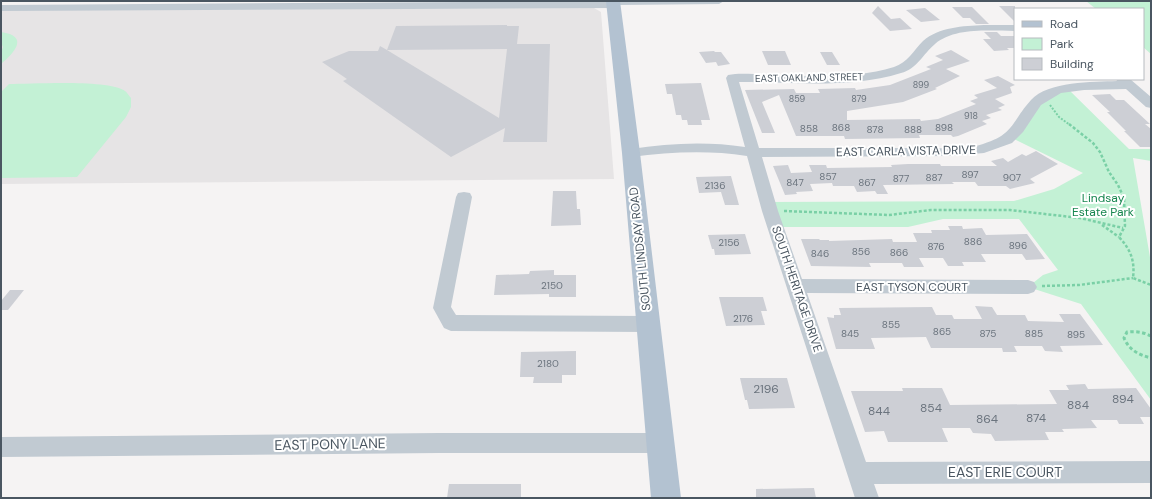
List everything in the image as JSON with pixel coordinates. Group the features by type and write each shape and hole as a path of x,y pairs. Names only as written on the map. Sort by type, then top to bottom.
{"main road":[{"name":"SOUTH LINDSAY ROAD","path":"613,3 631,153 666,498"}],"street":[{"path":"1,8 130,4 613,3 647,1 719,1"},
{"name":"EAST OAKLAND STREET","path":"732,78 839,78 870,76 898,71 913,61 932,39 950,32 974,29 1014,28"},
{"name":"SOUTH HERITAGE DRIVE","path":"732,78 770,211 867,498"},
{"path":"1126,82 1151,104"},
{"name":"EAST CARLA VISTA DRIVE","path":"631,153 662,158 733,157 753,152 950,152 984,149 1007,140 1018,129 1036,102 1057,90 1126,82"},
{"path":"464,197 442,308 450,323 648,324"},
{"name":"EAST TYSON COURT","path":"796,286 1028,287"},
{"name":"EAST PONY LANE","path":"1,448 439,443 660,443"},
{"name":"EAST ERIE COURT","path":"858,473 1151,472"}],"path":[{"path":"1040,99 1050,105 1054,112 1088,139 1100,152 1124,198 1125,226 1119,237"},
{"path":"770,211 838,212 888,215 931,210 1010,210 1080,218 1100,224 1123,228"},
{"path":"1100,224 1129,246 1135,266 1133,278"},
{"path":"1028,287 1079,285 1133,278 1151,285"},
{"path":"1151,336 1132,331 1128,332 1124,338 1134,351 1151,358"}],"shaded area":[{"path":"594,8 601,12 614,179 1,184 1,10"}],"green space":[{"path":"1086,1 1151,1 1151,54 1144,48 1144,8 1095,8"},
{"path":"1,32 15,37 17,45 11,55 1,64 1,52 3,47 1,43"},
{"path":"52,83 116,87 126,92 131,98 131,107 126,117 77,177 1,178 1,92 9,84"},
{"name":"Lindsay Estate Park","path":"1068,89 1129,149 1151,149 1151,161 1133,158 1151,263 1151,400 1081,304 1028,287 1043,275 1058,270 1019,219 943,219 908,227 776,227 768,202 1014,201 1054,189 1083,173 1010,137 1036,102"}],"building":[{"path":"878,6 891,19 900,18 912,29 890,31 872,13"},
{"path":"999,6 1015,6 1014,21"},
{"path":"952,7 972,7 989,24 976,24 970,18 963,18"},
{"path":"925,8 940,20 921,22 906,10"},
{"path":"396,26 519,26 517,44 550,44 547,142 503,142 505,128 451,157 343,81 347,79 322,62 349,51 378,51 380,46 387,50","holes":["507,49 499,118 387,50"]},
{"path":"984,32 997,32 1001,36 1014,36 1014,48 1007,48 1009,50 994,51 983,39 991,39"},
{"path":"951,50 970,61 946,69 960,76 935,88 937,89 903,102 847,111 847,120 920,119 921,121 938,119 976,104 970,101 978,98 974,95 997,88 984,80 998,76 1015,85 1010,87 1012,93 995,99 1005,105 998,108 1002,110 986,115 991,118 982,121 987,124 953,137 951,135 919,135 920,138 845,139 844,136 796,136 779,95 762,102 775,133 762,133 745,90 794,89 796,93 820,93 818,89 855,88 856,90 890,85 931,69 926,67 943,60 935,56"},
{"path":"762,51 785,51 791,65 768,65"},
{"path":"699,52 721,52 730,64 718,66 716,62 706,63"},
{"path":"820,52 832,52 840,65 827,65"},
{"path":"701,83 710,120 701,120 702,125 688,125 687,120 682,120 681,115 676,115 672,94 667,94 665,84"},
{"path":"1110,94 1116,100 1124,100 1150,124 1145,124 1151,129 1151,147 1140,147 1107,112 1110,112 1092,95"},
{"path":"1036,151 1058,164 1030,179 1035,183 1010,189 1006,186 978,186 975,182 952,182 954,184 883,185 888,194 877,194 875,191 857,192 854,186 833,186 832,183 810,184 813,191 796,192 797,194 785,195 773,166 788,165 791,173 812,172 809,165 826,165 827,168 892,167 891,165 908,164 940,164 941,166 997,166 991,161 1003,158 1008,162 1022,154 1026,156"},
{"path":"731,176 739,205 725,205 721,192 699,193 696,177"},
{"path":"553,191 576,191 577,209 580,209 581,225 551,226"},
{"path":"948,226 962,226 963,229 982,228 986,235 1027,234 1045,259 1026,260 1022,254 981,254 986,262 962,262 964,266 948,266 943,258 919,258 924,267 904,267 902,263 869,263 871,267 811,266 801,239 819,239 829,241 892,239 893,242 917,242 913,233 932,233 931,230 950,230"},
{"path":"745,234 751,254 715,255 708,235"},
{"path":"554,270 554,275 576,275 576,297 549,297 549,294 494,295 496,275 529,274 530,271"},
{"path":"10,290 24,290 8,310 1,310 1,301"},
{"path":"719,297 763,297 767,311 761,311 765,325 726,326"},
{"path":"975,306 992,307 997,315 1025,315 1028,321 1064,322 1059,314 1080,314 1103,345 1060,346 1063,352 1045,351 1042,346 1014,346 1017,352 1003,352 1002,348 931,348 926,337 871,338 875,349 836,349 827,317 834,318 834,315 841,315 839,308 932,307 936,315 952,315 954,319 982,319"},
{"path":"576,351 576,375 562,375 562,383 533,383 534,377 520,377 521,352"},
{"path":"740,378 787,378 795,408 749,409 747,400 745,400"},
{"path":"1085,384 1088,389 1136,388 1151,409 1151,417 1140,417 1144,424 1119,424 1117,420 1091,420 1097,428 1062,429 1064,432 1045,432 1049,440 995,441 991,434 973,433 970,428 942,428 948,442 888,442 884,431 865,432 851,391 903,391 902,388 942,388 950,405 1057,404 1049,390 1069,390 1066,385"},
{"path":"449,484 521,484 521,498 447,498"},
{"path":"814,488 816,498 756,498 756,489"}]}
